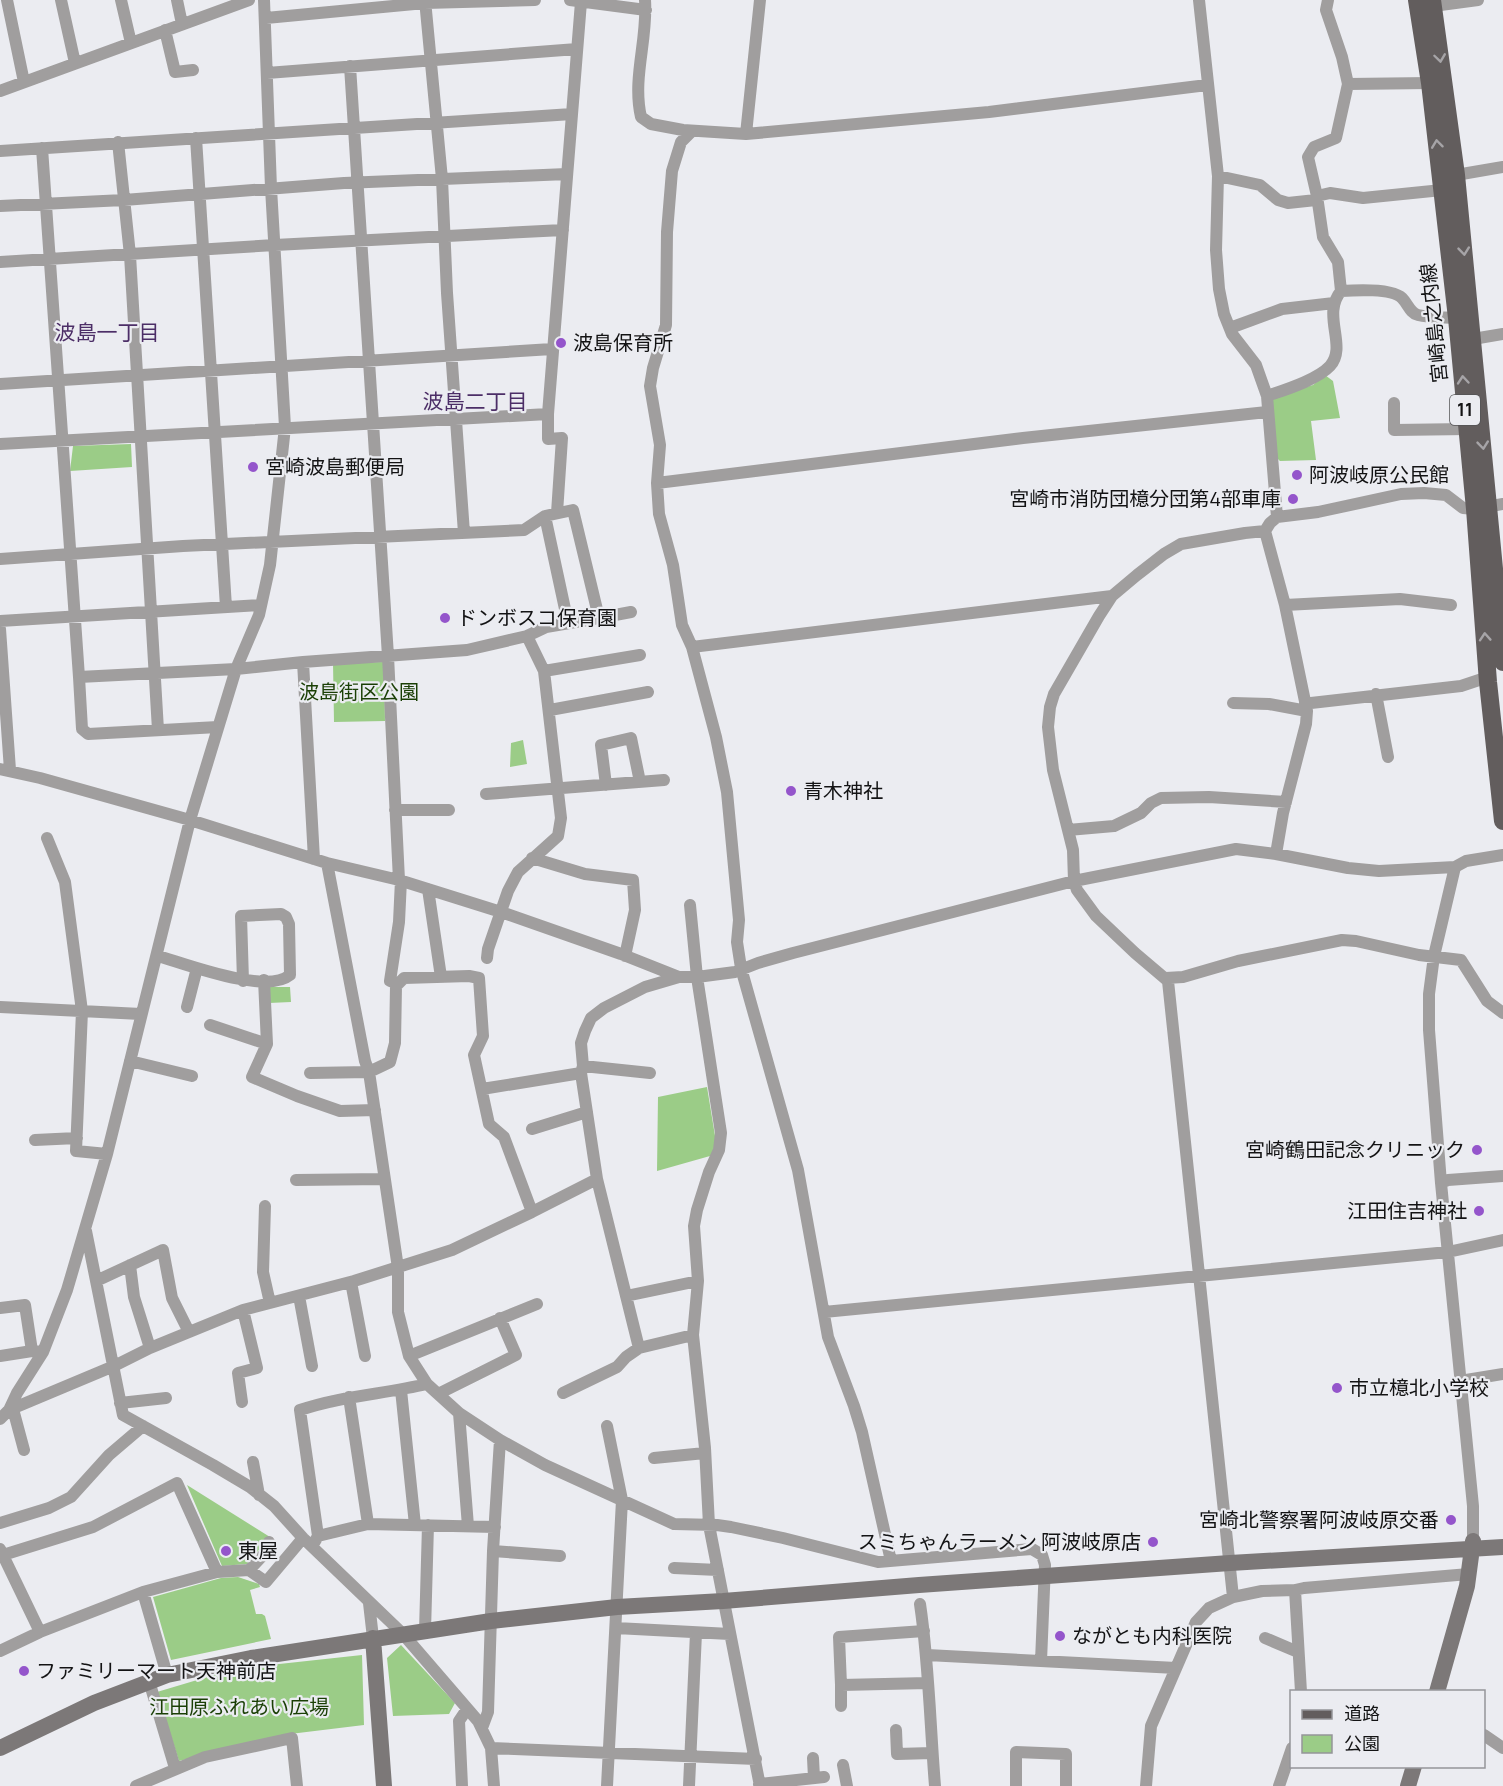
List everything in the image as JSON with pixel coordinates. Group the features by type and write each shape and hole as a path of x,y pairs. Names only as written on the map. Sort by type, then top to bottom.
{"main road":[{"name":"宮崎島之内線","path":"1427,2 1430,84 1457,318 1467,429 1489,506 1488,677 1503,820"},
{"name":"宮崎島之内線","path":"1427,2 1456,175 1503,662"}],"street":[{"path":"7,0 24,82"},
{"path":"61,0 75,63"},
{"path":"121,0 131,43"},
{"path":"177,0 182,24"},
{"path":"0,91 249,0"},
{"path":"7,1409 38,1352 67,1290 107,1155 190,820 236,669 261,605 273,542 285,427 268,134 264,0"},
{"path":"266,18 425,2 535,0"},
{"path":"746,134 760,0"},
{"path":"1199,0 1218,176 1216,250 1221,297 1232,334 1256,365 1267,396 1277,517"},
{"path":"1267,396 1306,381 1330,366 1336,353 1332,313 1334,300 1341,291 1338,262 1323,237 1308,157 1314,147 1336,138 1348,84 1342,57 1326,10 1328,0"},
{"path":"1427,2 1478,0"},
{"path":"568,623 551,515 562,438 548,439 548,414 577,49 576,1 646,5 639,78 641,117 651,124 691,132 746,134 989,112 1207,85"},
{"path":"425,2 442,179 464,533"},
{"path":"165,30 175,72 193,70"},
{"path":"267,73 577,49"},
{"path":"350,66 400,880 399,922 390,981 399,984"},
{"path":"1348,84 1430,84"},
{"path":"0,151 572,114"},
{"path":"691,132 681,142 672,171 667,232 666,325 650,386 660,445 657,483 659,514 673,565 682,625 692,647 716,737 730,810 739,920 737,942 741,968 798,1170 828,1337 862,1432 891,1561"},
{"path":"196,138 226,608"},
{"path":"118,142 130,255 158,730"},
{"path":"42,148 82,729 88,734 218,727"},
{"path":"1218,176 1260,185 1278,200 1287,203 1330,193 1363,198 1442,190 1456,175 1503,167"},
{"path":"0,206 124,200 358,183 567,174"},
{"path":"0,262 563,230"},
{"path":"1341,291 1391,293 1401,296 1409,309 1417,315 1457,318"},
{"path":"1230,328 1282,309 1334,303"},
{"path":"1473,339 1503,334"},
{"path":"0,384 552,349"},
{"path":"1394,403 1394,430 1467,429"},
{"path":"657,483 1267,412"},
{"path":"0,444 548,414"},
{"path":"1233,1597 1168,981 1096,916 1077,890 1074,881 1073,850 1053,770 1048,728 1050,707 1058,686 1112,596 1150,564 1181,544 1265,531 1277,517 1401,494 1446,495 1463,508 1489,506"},
{"path":"0,559 222,544 524,530 551,515 573,510 599,618"},
{"path":"1265,531 1285,605 1306,706 1306,724 1286,802 1276,854"},
{"path":"692,647 1112,596"},
{"path":"1285,605 1400,599 1451,605"},
{"path":"0,621 261,605"},
{"path":"79,676 236,669 467,650 527,636 546,627 631,612"},
{"path":"0,629 5,770 190,820 327,863 400,880 501,912 679,977 698,978 735,972 741,968 793,953 1074,881 1236,849 1379,872 1455,867 1467,861 1503,855"},
{"path":"487,958 508,891 518,872 558,836 561,818 544,671 527,636"},
{"path":"544,671 640,655"},
{"path":"303,662 314,859"},
{"path":"1233,703 1306,706 1311,703 1376,694 1461,686 1488,677"},
{"path":"550,710 648,692"},
{"path":"1376,694 1388,757"},
{"path":"606,785 601,745 631,738 640,782"},
{"path":"486,794 664,780"},
{"path":"1068,830 1114,826 1141,813 1151,803 1161,798 1209,796 1286,802"},
{"path":"395,810 449,810"},
{"path":"48,838 65,882 82,1011 76,1151 107,1155"},
{"path":"532,858 585,874 633,880 635,910 625,956"},
{"path":"327,863 369,1072 398,1268 398,1312 409,1356 427,1384 459,1413 500,1440 545,1465 674,1524 709,1525 783,1538 878,1563 1032,1549 1042,1555 1045,1576 1041,1661"},
{"path":"1438,1690 1469,1574 1473,1506 1441,1183 1429,1030 1429,994 1434,956 1455,867"},
{"path":"428,889 441,977"},
{"path":"690,905 698,978 721,1133 719,1150 709,1172 694,1226 698,1281 693,1335 705,1453 709,1525 756,1759 759,1785 819,1778 813,1758"},
{"path":"158,956 243,981 283,980 290,975 289,924 286,917 281,914 241,916 243,981"},
{"path":"1166,978 1183,977 1246,958 1342,940 1356,941 1461,960 1487,1000 1503,1012"},
{"path":"187,1007 197,968"},
{"path":"310,1073 369,1072 390,1062 395,1043 396,986 404,978 469,976 479,978 483,1036 474,1055 489,1124 504,1137 532,1212"},
{"path":"639,1348 597,1179 582,1070 581,1043 591,1018 604,1008 645,987 679,977"},
{"path":"264,980 267,1044 252,1077 340,1111 375,1110"},
{"path":"0,1007 141,1014"},
{"path":"210,1025 267,1044"},
{"path":"130,1061 192,1076"},
{"path":"482,1089 582,1070 650,1073"},
{"path":"532,1129 587,1112"},
{"path":"35,1140 76,1138"},
{"path":"1441,1183 1448,1180 1503,1176"},
{"path":"296,1180 384,1179"},
{"path":"7,1409 243,1310 351,1282 452,1250 597,1179"},
{"path":"264,1206 263,1272 270,1303"},
{"path":"85,1230 123,1415 213,1465 259,1495 311,1540 369,1603 403,1634 482,1728 491,1748 494,1786"},
{"path":"824,1312 1448,1252 1503,1240"},
{"path":"96,1281 163,1250 172,1298 189,1332"},
{"path":"130,1265 134,1297 150,1348"},
{"path":"626,1296 698,1281"},
{"path":"351,1282 365,1356"},
{"path":"299,1296 312,1366"},
{"path":"409,1356 537,1304"},
{"path":"0,1308 25,1305 38,1352"},
{"path":"242,1402 238,1373 256,1368 243,1310"},
{"path":"438,1394 516,1355 500,1318"},
{"path":"563,1393 617,1367 639,1348 693,1335"},
{"path":"0,1356 38,1352"},
{"path":"1460,1381 1503,1374"},
{"path":"311,1540 300,1410 349,1397 427,1384"},
{"path":"401,1390 415,1525"},
{"path":"349,1397 368,1524"},
{"path":"120,1402 166,1398"},
{"path":"7,1409 24,1450"},
{"path":"459,1413 468,1526"},
{"path":"0,1523 49,1508 71,1497 109,1455 143,1426"},
{"path":"606,1426 622,1500 607,1786"},
{"path":"482,1728 488,1712 493,1551 500,1440"},
{"path":"654,1458 705,1453"},
{"path":"253,1462 259,1495"},
{"path":"40,1632 2,1552 93,1527 177,1482 217,1572"},
{"path":"0,1651 40,1632 142,1592 217,1572 249,1570 266,1582 311,1540 368,1524 495,1527"},
{"path":"425,1631 428,1525"},
{"path":"1472,1545 1503,1538"},
{"path":"249,1570 266,1552 269,1542"},
{"path":"0,1748 94,1703 166,1675 251,1658 490,1621 617,1607 1472,1545 1503,1547"},
{"path":"493,1551 560,1556"},
{"path":"674,1568 718,1570"},
{"path":"1146,1786 1151,1726 1200,1617 1209,1608 1233,1597 1262,1591 1469,1574"},
{"path":"1295,1590 1301,1690"},
{"path":"142,1592 166,1675"},
{"path":"369,1603 384,1786"},
{"path":"920,1604 927,1655 935,1786"},
{"path":"616,1628 730,1634"},
{"path":"841,1706 839,1637 924,1631"},
{"path":"689,1786 696,1633"},
{"path":"1265,1638 1298,1652"},
{"path":"927,1655 1176,1668"},
{"path":"149,1681 175,1768"},
{"path":"841,1685 927,1683"},
{"path":"462,1786 459,1721 467,1709"},
{"path":"896,1730 897,1754 932,1754"},
{"path":"1485,1735 1503,1748"},
{"path":"136,1786 205,1757 292,1738 297,1786"},
{"path":"491,1748 756,1759"},
{"path":"1016,1786 1016,1752 1066,1754 1066,1786"},
{"path":"1279,1786 1290,1754"},
{"path":"843,1765 847,1786"},
{"path":"1408,1786 1414,1768"}],"green space":[{"path":"1325,375 1333,381 1340,418 1311,421 1316,460 1280,461 1277,458 1269,398 1313,385"},
{"path":"131,444 132,467 70,471 73,446"},
{"name":"波島街区公園","path":"384,662 385,721 334,722 333,663"},
{"path":"523,740 527,764 510,767 511,743"},
{"path":"269,987 290,987 291,1002 269,1003"},
{"path":"707,1087 717,1148 710,1156 657,1171 658,1097"},
{"path":"187,1485 270,1537 247,1564 222,1566"},
{"name":"江田原ふれあい広場","path":"238,1577 259,1584 260,1587 250,1590 256,1614 265,1616 271,1639 171,1660 153,1597 221,1578"},
{"path":"401,1645 455,1703 449,1714 393,1716 387,1658"},
{"name":"江田原ふれあい広場","path":"362,1655 364,1725 290,1734 179,1761 157,1692 234,1669"}],"place":[{"name":"波島保育所","path":"561,343"},
{"name":"宮崎波島郵便局","path":"253,467"},
{"name":"阿波岐原公民館","path":"1297,475"},
{"name":"宮崎市消防団檍分団第4部車庫","path":"1293,499"},
{"name":"ドンボスコ保育園","path":"445,618"},
{"name":"青木神社","path":"791,791"},
{"name":"宮崎鶴田記念クリニック","path":"1477,1150"},
{"name":"江田住吉神社","path":"1479,1211"},
{"name":"市立檍北小学校","path":"1337,1388"},
{"name":"宮崎北警察署阿波岐原交番","path":"1451,1520"},
{"name":"スミちゃんラーメン 阿波岐原店","path":"1153,1542"},
{"name":"東屋","path":"226,1551"},
{"name":"ながとも内科医院","path":"1060,1636"},
{"name":"ファミリーマート天神前店","path":"24,1671"}],"district":[{"name":"波島一丁目","path":"107,333"},
{"name":"波島二丁目","path":"475,402"}]}
